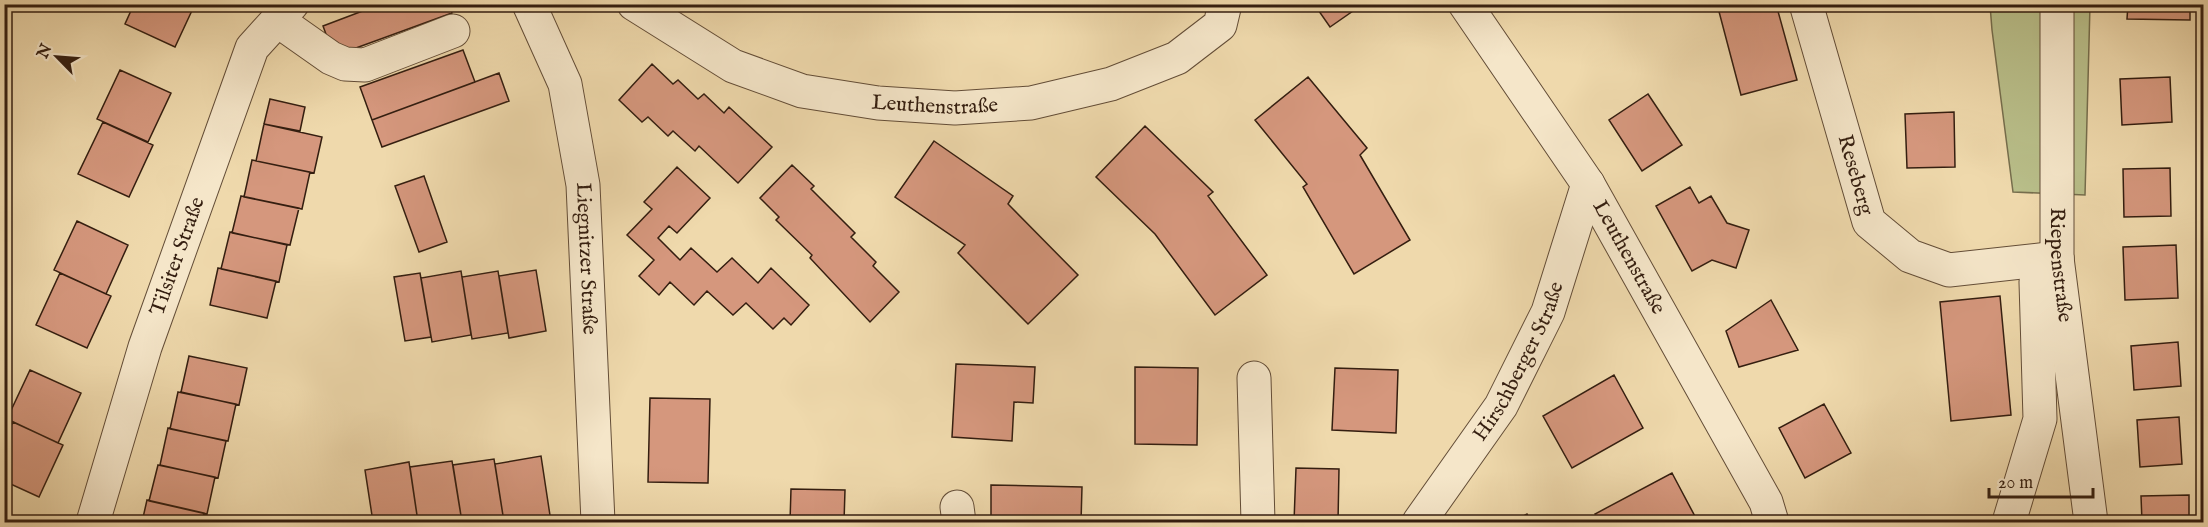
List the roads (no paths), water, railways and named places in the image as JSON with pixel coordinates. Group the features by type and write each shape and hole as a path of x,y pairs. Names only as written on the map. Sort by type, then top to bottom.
{"street":[{"name":"Liegnitzer Straße","path":"529,4 565,84 584,184 598,522"},
{"name":"Leuthenstraße","path":"634,4 733,66 802,91 878,103 955,108 1031,103 1111,84 1177,58 1220,25 1225,4"},
{"name":"Leuthenstraße","path":"1465,4 1588,184 1766,502 1772,522"},
{"name":"Reseberg","path":"1806,4 1869,222 1910,256 1949,270 2056,258"},
{"name":"Riepenstraße","path":"2057,4 2056,258 2091,522"},
{"path":"285,13 331,58 345,64 365,65 453,31"},
{"name":"Tilsiter Straße","path":"93,522 145,347 252,48 285,13"},
{"name":"Hirschberger Straße","path":"1419,522 1501,406 1548,312 1588,184"},
{"path":"2009,522 2040,419 2036,282 2056,258"},
{"path":"1254,378 1258,522"}]}
